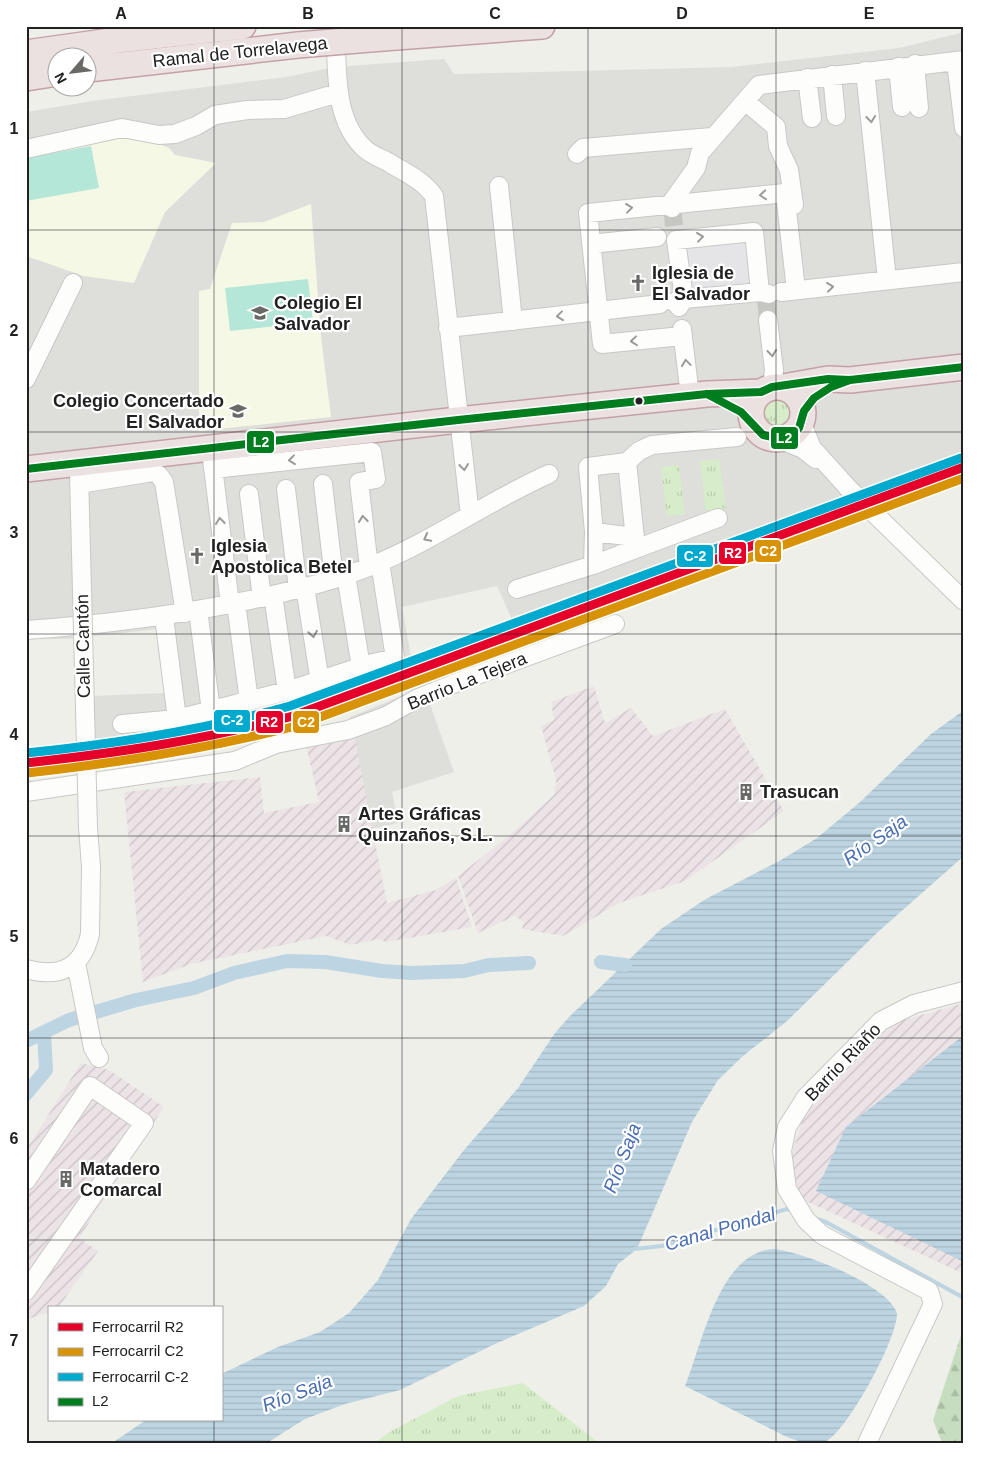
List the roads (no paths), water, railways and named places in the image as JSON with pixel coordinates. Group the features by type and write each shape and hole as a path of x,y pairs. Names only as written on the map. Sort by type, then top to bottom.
{"highway":[{"name":"Ramal de Torrelavega","path":"26,53 118,40 243,26"},
{"name":"Ramal de Torrelavega","path":"98,68 298,45 542,26"},
{"path":"26,78 48,75"},
{"path":"26,470 79,474 212,459 458,420 772,389 828,379 850,380 964,367"},
{"path":"744,429 778,439 790,436 803,417 827,389 850,380"},
{"path":"744,429 752,405 772,389 795,393 803,417"},
{"path":"699,395 739,410 744,429"}],"street":[{"path":"335,26 338,93 347,124 366,151 421,182 434,196 470,515"},
{"path":"672,206 696,168 700,152 759,85 915,64 960,61 964,128"},
{"path":"898,67 910,108 915,64"},
{"path":"865,71 888,280"},
{"path":"832,75 836,116"},
{"path":"807,78 812,118"},
{"path":"26,149 122,128 159,135 175,134 196,126 215,115 247,110 284,109 338,93"},
{"path":"745,101 776,127 778,146 790,170 777,293"},
{"path":"578,154 583,148 712,137"},
{"path":"498,186 513,322"},
{"path":"699,395 682,332 602,344 588,213 672,206 784,193 777,293"},
{"path":"591,244 671,236 754,232 777,293"},
{"path":"671,236 674,303"},
{"path":"448,328 964,272"},
{"path":"26,379 73,283"},
{"path":"768,320 774,370 772,389"},
{"path":"803,417 812,448 827,466 964,601"},
{"path":"593,565 594,532 588,467 627,462 640,451 652,445 744,429"},
{"path":"778,439 803,449 827,466"},
{"path":"122,724 177,719 212,711 320,682 361,667 395,658 374,565 359,482 376,479 372,452 212,459 249,701"},
{"path":"627,462 636,543"},
{"path":"79,474 153,472 159,475 164,482 212,711"},
{"name":"Calle Cantón","path":"76,963 83,955 90,934 91,866 88,828 79,474"},
{"path":"26,630 91,626 191,612 268,596 340,577 374,565 470,515 497,498 549,474"},
{"path":"323,484 340,577 361,667"},
{"path":"286,489 320,682"},
{"path":"249,494 287,691"},
{"path":"517,589 593,565 636,543 718,518"},
{"path":"594,532 636,543"},
{"path":"164,616 177,719"},
{"name":"Barrio La Tejera","path":"26,792 236,761 276,744 348,730 386,716 418,698 444,687 615,624"},
{"path":"30,975 58,972 76,963 96,1053"},
{"name":"Barrio Riaño","path":"867,1443 933,1304 929,1291 822,1235 803,1215 787,1189 782,1150 787,1127 806,1097 881,1021 914,1004 964,991"},
{"path":"26,1181 90,1086 144,1123 28,1299"}],"water":[{"name":"Río Saja","path":"964,710 964,856 879,931 787,1021 743,1056 718,1080 692,1122 637,1249 618,1264 606,1286 584,1306 497,1343 400,1390 345,1404 305,1419 267,1443 112,1443 143,1422 222,1422 222,1374 278,1347 320,1332 349,1313 378,1280 411,1219 464,1150 518,1088 555,1033 570,1016 661,929 704,900 781,860 817,838 860,802 931,734"},
{"path":"960,1038 964,1044 964,1262 816,1191 846,1127"},
{"path":"774,1249 804,1256 843,1271 878,1291 890,1302 897,1313 889,1342 870,1383 846,1421 825,1442 816,1444 806,1443 787,1437 685,1386 706,1325 726,1282 739,1265 755,1254"}],"waterway":[{"path":"26,1041 69,1020 136,1000 194,988 234,973 287,961 325,962 382,971 412,973 464,971 489,965 529,963"},
{"path":"601,962 625,965"},
{"path":"26,1094 46,1070 44,1032"},
{"name":"Canal Pondal","path":"634,1249 662,1246 787,1209 793,1211"},
{"name":"Canal Pondal","path":"814,1218 826,1222 964,1298"}],"tunnel":[{"path":"672,208 675,233"},
{"path":"766,298 768,320"}],"railway":[{"path":"26,770 163,752 230,740 297,723 964,474"}],"rail line":[{"name":"C-2","path":"26,753 159,735 257,715 290,706 961,458"},
{"name":"R2","path":"26,763 161,745 293,716 964,467"},
{"name":"C2","path":"27,773 95,765 162,754 229,742 296,726 964,478"}],"place":[{"name":"Iglesia de El Salvador","path":"638,283"},
{"name":"Colegio El Salvador","path":"260,313"},
{"name":"Colegio Concertado El Salvador","path":"238,411"},
{"name":"Iglesia Apostolica Betel","path":"197,556"},
{"name":"Trasucan","path":"746,792"},
{"name":"Artes Gráficas Quinzaños, S.L.","path":"344,824"},
{"name":"Matadero Comarcal","path":"66,1179"}]}
